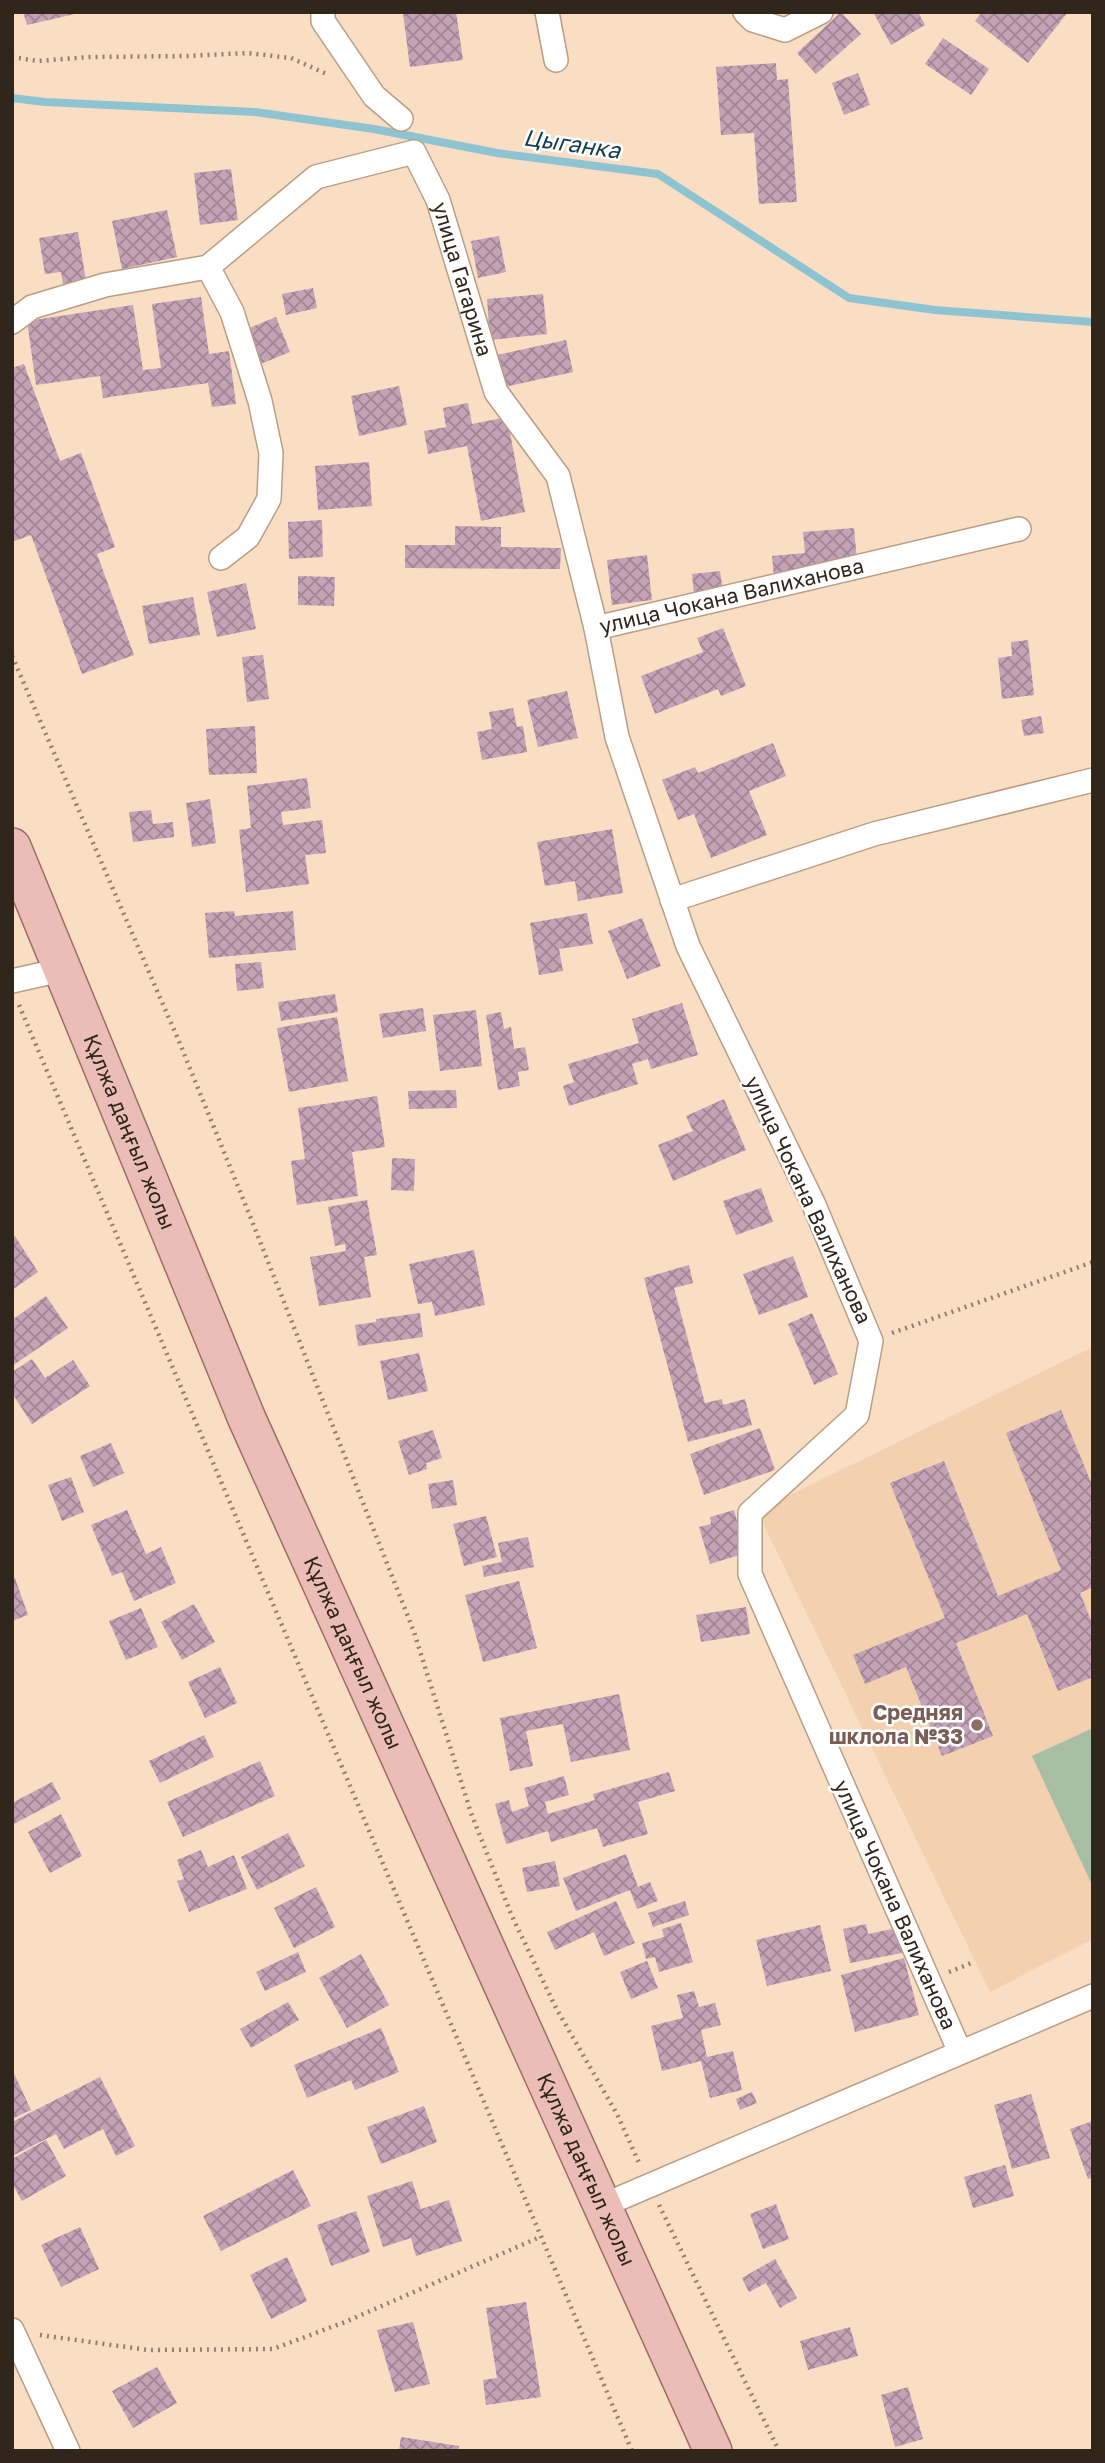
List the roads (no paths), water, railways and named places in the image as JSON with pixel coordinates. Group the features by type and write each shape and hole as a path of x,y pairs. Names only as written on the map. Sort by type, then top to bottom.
{"main road":[{"name":"Құлжа даңғыл жолы","path":"12,847 247,1419 713,2451"}],"street":[{"path":"323,12 323,21 374,96 401,120"},
{"path":"547,12 556,60"},
{"path":"745,12 754,20 785,30 821,12"},
{"name":"улица Гагарина","path":"12,322 32,307 105,285 208,267 316,177 414,152 438,200 496,392 558,477 596,628"},
{"path":"208,267 232,312 260,401 271,453 269,499 248,537 221,558"},
{"name":"улица Чокана Валиханова","path":"960,2052 750,1574 750,1513 857,1415 872,1341 814,1205 688,946 617,737 596,628 1019,529"},
{"path":"672,900 874,834 1093,780"},
{"path":"15,991 61,970"},
{"name":"улица Чокана Валиханова","path":"604,2205 1093,1996"},
{"path":"12,2330 68,2451"}],"waterway":[{"name":"Цыганка","path":"12,98 255,112 374,129 497,153 658,174 849,298 935,310 1093,322"}],"place":[{"name":"Средняя шклола №33","path":"977,1725"}]}
